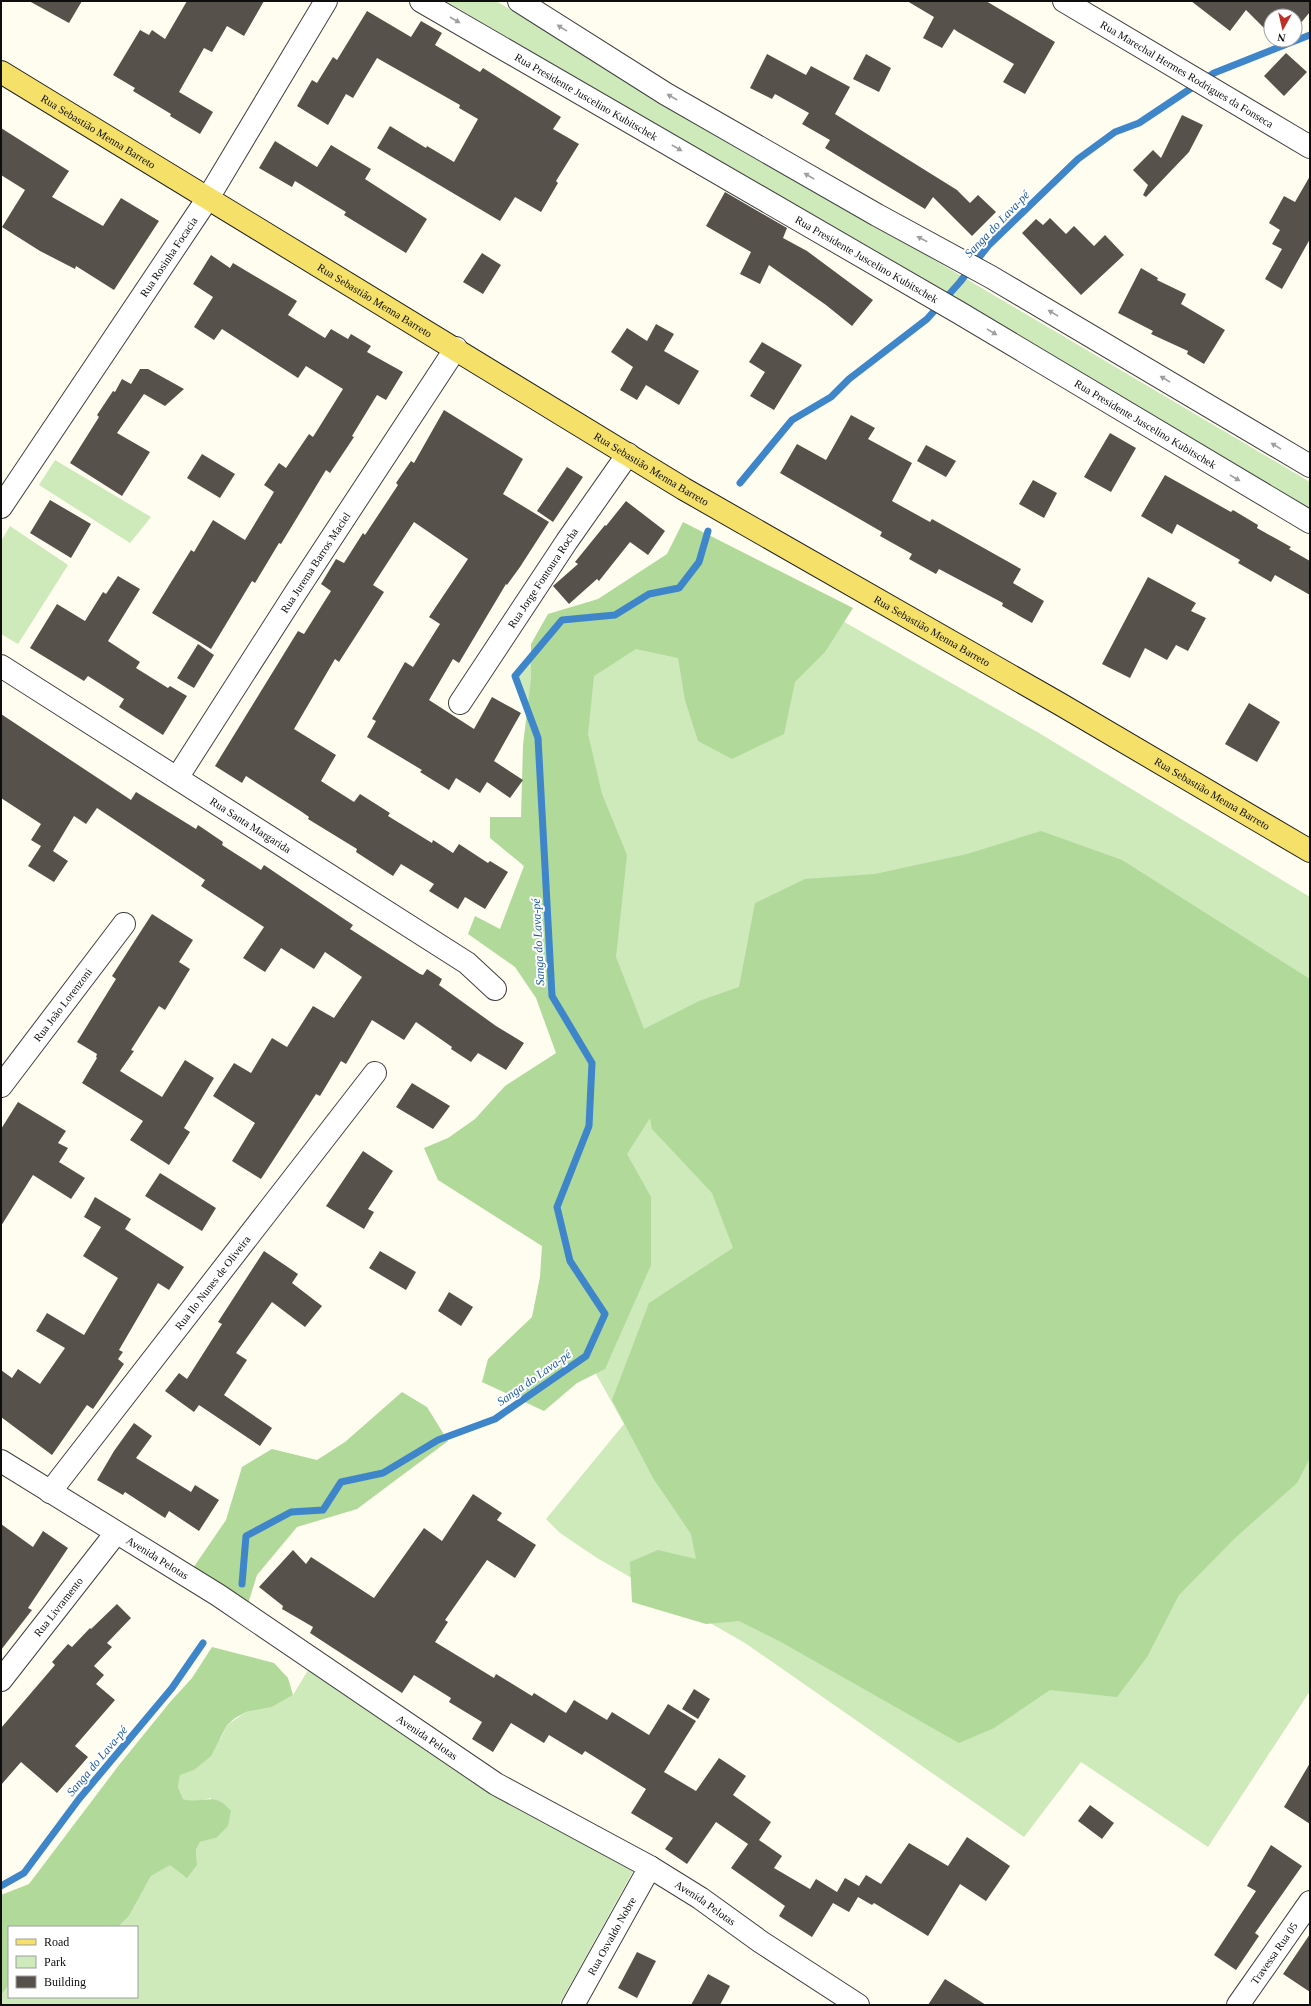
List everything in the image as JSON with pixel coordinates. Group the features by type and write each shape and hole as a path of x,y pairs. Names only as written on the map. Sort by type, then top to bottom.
{"main road":[{"name":"Rua Sebastião Menna Barreto","path":"1,72 456,348 684,489 1053,700 1310,851"}],"street":[{"name":"Rua Rosinha Focacia","path":"1,507 208,198 326,1"},
{"name":"Rua Presidente Juscelino Kubitschek","path":"421,1 958,312 1310,522"},
{"path":"519,1 666,94 870,211 957,257 1310,466"},
{"name":"Rua Marechal Hermes Rodrigues da Fonseca","path":"1064,1 1310,147"},
{"name":"Rua Jurema Barros Maciel","path":"177,778 296,592 456,348"},
{"name":"Rua Jorge Fontoura Rocha","path":"460,703 567,541 628,454"},
{"name":"Rua Santa Margarida","path":"1,666 467,963 496,989"},
{"name":"Rua João Lorenzoni","path":"1,1086 124,924"},
{"name":"Rua Ilo Nunes de Oliveira","path":"50,1492 375,1073"},
{"name":"Avenida Pelotas","path":"1,1461 218,1595 496,1784 650,1867 700,1898 761,1942 858,2005"},
{"name":"Rua Livramento","path":"1,1680 116,1533"},
{"name":"Rua Osvaldo Nobre","path":"573,2005 650,1867"},
{"name":"Travessa Rua 05","path":"1238,2005 1310,1902"}],"green space":[{"path":"446,1 496,1 1310,482 1310,512"},
{"path":"55,460 151,517 130,543 39,485"},
{"path":"683,522 853,608 825,652 795,682 784,734 732,759 698,741 685,700 678,658 636,649 594,676 588,734 602,794 627,855 616,957 644,1029 699,1001 739,987 755,903 805,879 875,874 967,854 1041,831 1122,860 1310,979 1310,1458 1297,1483 1236,1537 1179,1595 1147,1657 1117,1697 1050,1690 994,1728 959,1743 781,1642 739,1621 706,1624 632,1602 630,1562 658,1550 696,1559 691,1534 653,1478 612,1400 649,1303 733,1248 712,1193 652,1129 650,1118 627,1154 651,1197 651,1265 605,1369 577,1383 544,1411 482,1382 488,1359 532,1317 540,1277 542,1246 438,1180 424,1148 448,1138 475,1119 505,1086 556,1053 536,998 515,967 468,934 475,916 500,929 524,866 490,838 490,817 521,817 523,745 531,679 531,644 548,614 598,599 667,554"},
{"path":"10,526 68,565 18,644 1,634 1,541"},
{"path":"741,563 1039,733 1310,897 1310,1691 1208,1847 1081,1762 1024,1837 745,1643 597,1558 560,1533 546,1519 624,1424 586,1356 589,1126 538,738 515,676 562,620"},
{"path":"402,1392 427,1407 448,1441 357,1509 297,1527 257,1575 246,1610 189,1574 226,1520 242,1467 272,1449 317,1460 345,1442"},
{"path":"212,1647 274,1663 288,1678 293,1695 272,1707 246,1712 235,1718 227,1725 211,1756 194,1770 180,1775 178,1787 183,1799 208,1799 219,1801 231,1811 228,1826 216,1838 200,1842 196,1850 197,1865 187,1878 170,1865 151,1876 129,1916 119,1926 8,1926 8,1986 1,1995 1,1895 29,1884 119,1765 171,1701 192,1678"},
{"path":"316,1657 636,1866 559,2005 1,2005 1,1995 8,1986 8,1998 138,1998 138,1926 119,1926 129,1916 151,1876 170,1864 197,1865 196,1850 200,1842 216,1838 211,1798 194,1802 183,1799 178,1787 180,1774 194,1770 221,1738 227,1725 246,1712 272,1707 293,1695"}],"building":[{"path":"29,1 82,1 69,23"},
{"path":"187,1 264,1 244,36 227,26 212,52 204,48 179,92 213,112 200,134 133,91 135,88 113,75 140,30 149,35 152,30 165,39"},
{"path":"907,1 986,1 1055,42 1025,94 1003,82 1014,64 954,29 942,48 923,38 934,17"},
{"path":"1191,1 1310,1 1310,12 1303,20 1303,8 1263,8 1263,27 1246,10 1230,31"},
{"path":"367,11 411,37 421,21 442,33 435,45 480,72 483,68 561,117 553,129 579,144 556,181 558,183 541,212 515,197 500,221 377,148 390,126 426,148 427,146 454,162 478,119 459,108 460,105 377,58 353,98 346,94 328,125 297,106 312,80 317,83 333,57 337,60"},
{"path":"1286,53 1307,72 1284,96 1264,76"},
{"path":"767,54 806,75 811,66 850,87 835,114 957,190 970,203 978,195 996,212 972,236 933,197 925,209 825,148 830,140 802,124 809,113 775,94 772,99 750,88"},
{"path":"866,54 891,68 879,92 853,79"},
{"path":"1182,115 1203,125 1189,152 1146,197 1143,195 1148,185 1133,170 1153,150 1161,158"},
{"path":"1,128 69,171 52,197 103,226 121,198 159,221 114,290 76,266 75,269 40,251 2,227 25,190 1,175"},
{"path":"275,141 317,167 331,145 371,169 365,179 427,219 406,253 344,215 346,212 295,181 292,187 259,168"},
{"path":"1310,176 1310,239 1282,289 1265,279 1282,249 1272,244 1280,230 1269,223 1284,196 1295,202"},
{"path":"725,192 787,228 783,238 807,251 873,300 852,326 826,305 769,265 760,284 740,274 751,252 706,226"},
{"path":"1050,218 1066,234 1074,226 1094,246 1105,235 1124,255 1081,295 1022,233 1036,219 1043,225"},
{"path":"482,253 501,265 483,294 463,282"},
{"path":"211,255 230,268 233,263 297,301 288,315 325,338 331,329 348,339 351,334 371,346 367,352 403,372 386,400 377,395 352,436 354,437 330,473 326,470 281,544 279,543 255,583 252,581 211,649 152,613 191,550 194,552 213,520 245,540 274,492 264,485 279,463 286,468 309,434 313,437 343,389 306,366 298,378 222,329 214,340 194,327 213,297 193,284"},
{"path":"1141,268 1158,278 1157,280 1186,294 1181,304 1225,330 1204,364 1187,354 1188,351 1151,334 1153,331 1118,313"},
{"path":"656,324 674,334 664,351 699,371 679,405 646,385 637,400 620,390 633,367 611,352 627,328 647,341"},
{"path":"762,342 802,365 774,410 750,396 765,372 749,362"},
{"path":"140,369 148,369 184,389 165,406 144,394 117,433 150,452 122,496 70,463 99,417 97,415 113,391 115,392 122,379 131,384"},
{"path":"444,410 523,459 503,494 549,522 520,567 507,585 506,584 459,663 453,659 429,700 474,729 492,697 521,713 494,761 523,780 510,798 487,782 480,793 456,778 449,790 420,772 422,770 367,737 376,721 372,719 405,662 413,667 440,624 429,617 468,559 414,522 373,585 384,592 339,662 335,659 294,729 336,755 321,781 354,802 360,794 390,813 388,816 432,843 433,840 453,853 459,844 488,863 490,861 508,872 485,909 465,897 458,909 429,891 434,884 401,864 393,876 356,852 357,849 308,819 309,817 302,812 246,776 242,783 215,766 298,631 304,634 331,591 321,584 336,559 344,563 363,533 365,535 398,485 396,483 411,461 414,463"},
{"path":"851,415 875,428 868,439 912,463 892,501 930,522 932,519 1021,569 1013,583 1044,601 1032,623 1002,606 1003,603 939,569 936,574 909,559 912,554 880,536 882,532 780,473 797,444 826,460"},
{"path":"1110,433 1136,448 1111,492 1084,477"},
{"path":"926,445 956,461 946,477 917,461"},
{"path":"202,454 235,474 220,498 187,478"},
{"path":"567,467 583,477 553,522 537,511"},
{"path":"1165,475 1231,512 1233,510 1258,525 1257,528 1291,547 1289,549 1310,561 1310,595 1275,575 1271,582 1238,563 1240,560 1177,524 1172,534 1141,516"},
{"path":"1033,480 1057,493 1044,518 1019,504"},
{"path":"50,500 91,524 71,558 30,533"},
{"path":"626,501 665,531 648,555 630,542 599,581 597,579 569,604 553,586 578,564 575,562"},
{"path":"118,576 140,589 108,641 140,662 136,668 168,688 170,686 187,696 163,735 119,707 124,699 88,676 84,681 30,648 57,604 85,621 103,592 106,594"},
{"path":"1148,577 1196,603 1191,611 1206,618 1188,651 1176,645 1167,660 1145,648 1130,678 1102,664"},
{"path":"198,644 214,655 194,688 177,678"},
{"path":"1249,703 1280,722 1257,762 1225,744"},
{"path":"1,714 131,800 136,792 196,829 198,825 223,842 222,845 261,870 264,865 353,925 350,929 420,974 423,975 427,969 442,979 439,985 496,1026 524,1043 506,1070 478,1053 471,1062 451,1049 452,1047 416,1022 404,1040 372,1020 346,1064 341,1061 320,1096 316,1094 261,1179 232,1161 255,1123 213,1096 234,1063 251,1073 272,1038 287,1047 313,1006 334,1018 362,977 325,952 314,969 281,948 265,972 243,958 264,927 201,886 205,880 97,808 86,824 74,816 53,851 68,861 54,882 28,866 41,846 31,840 41,824 1,798"},
{"path":"152,914 193,940 179,962 190,969 165,1010 159,1006 131,1050 134,1051 120,1071 162,1097 185,1060 214,1078 184,1128 190,1132 169,1165 130,1140 143,1121 82,1083 97,1058 97,1054 77,1042 116,979 112,976"},
{"path":"412,1083 450,1106 433,1129 396,1107"},
{"path":"18,1102 66,1131 58,1143 68,1148 59,1162 85,1178 71,1199 33,1175 1,1226 1,1129"},
{"path":"363,1151 393,1171 368,1209 374,1212 364,1229 326,1206"},
{"path":"160,1173 216,1208 202,1231 145,1196"},
{"path":"95,1197 131,1219 125,1229 184,1267 169,1290 158,1283 119,1350 123,1352 118,1359 124,1364 93,1409 87,1405 52,1455 1,1417 1,1370 12,1378 18,1369 40,1384 65,1348 36,1331 47,1313 84,1335 118,1278 83,1256 101,1227 84,1217"},
{"path":"264,1251 298,1274 292,1283 322,1306 305,1327 272,1302 236,1353 247,1360 224,1395 272,1428 260,1446 199,1405 194,1412 165,1391 179,1373 187,1379 222,1324 218,1322"},
{"path":"380,1251 416,1272 406,1290 369,1268"},
{"path":"449,1292 473,1307 461,1326 438,1311"},
{"path":"134,1423 152,1436 136,1458 191,1492 195,1485 219,1500 199,1531 169,1511 165,1518 125,1492 123,1495 97,1480 114,1451"},
{"path":"473,1494 502,1513 497,1520 536,1545 515,1578 487,1560 445,1620 448,1622 435,1642 494,1678 496,1674 532,1696 534,1693 566,1713 574,1700 607,1720 612,1712 649,1735 668,1704 696,1721 664,1772 696,1791 719,1758 746,1776 733,1795 771,1822 759,1840 782,1856 774,1868 810,1889 816,1879 837,1892 845,1878 859,1886 866,1875 881,1884 909,1843 948,1866 967,1837 1010,1866 986,1901 960,1884 928,1936 874,1903 872,1905 858,1897 849,1912 833,1903 812,1937 779,1916 785,1906 731,1868 748,1844 716,1822 687,1864 665,1849 673,1838 631,1813 646,1789 585,1751 582,1755 549,1735 544,1743 511,1723 493,1752 472,1739 482,1722 449,1702 451,1698 414,1675 402,1693 310,1633 313,1627 282,1609 283,1606 259,1587 293,1550 306,1564 311,1557 374,1598 424,1528 442,1541"},
{"path":"1,1524 33,1547 43,1531 68,1548 28,1608 32,1610 1,1650"},
{"path":"117,1604 131,1618 107,1643 112,1647 94,1666 104,1675 96,1684 115,1700 75,1746 88,1757 57,1793 21,1762 1,1785 1,1728 55,1665 52,1662 68,1644 72,1647 90,1628 91,1629"},
{"path":"694,1689 710,1699 698,1719 682,1709"},
{"path":"1310,1763 1310,1824 1284,1807"},
{"path":"1090,1805 1114,1823 1102,1839 1078,1821"},
{"path":"1271,1845 1302,1866 1255,1933 1259,1936 1236,1970 1214,1955 1256,1891 1247,1886"},
{"path":"1310,1934 1310,1992 1283,1974"},
{"path":"637,1952 656,1961 637,1998 618,1988"},
{"path":"708,1974 730,1986 720,2005 691,2005"},
{"path":"945,1979 986,2005 928,2005"}],"waterway":[{"name":"Sanga do Lava-pé","path":"740,483 792,420 831,397 849,379 927,319 960,282 988,246 1078,159 1115,132 1139,123 1214,73 1310,35"},
{"name":"Sanga do Lava-pé","path":"242,1584 246,1536 291,1512 323,1510 341,1482 383,1473 438,1440 495,1419 586,1356 605,1314 570,1261 557,1207 589,1126 592,1063 552,996 538,738 515,676 562,620 615,615 649,594 679,588 699,562 708,531"},
{"name":"Sanga do Lava-pé","path":"1,1886 24,1873 79,1799 172,1688 203,1643"}]}
